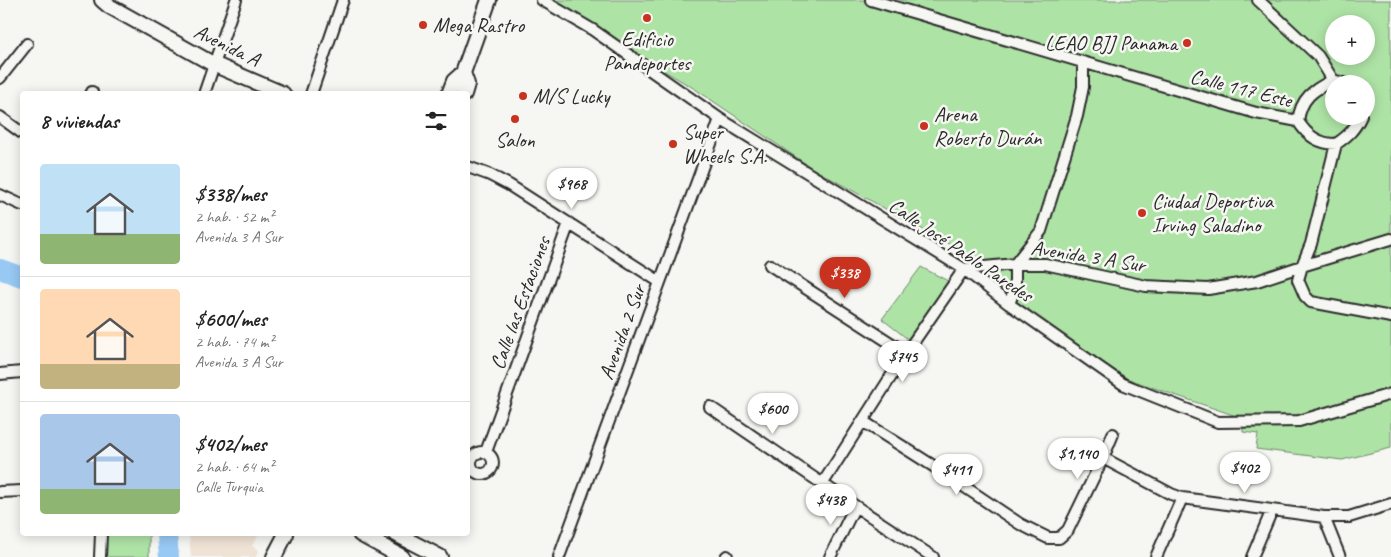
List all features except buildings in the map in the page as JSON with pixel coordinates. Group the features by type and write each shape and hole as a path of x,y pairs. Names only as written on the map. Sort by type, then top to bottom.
{"street":[{"path":"205,91 236,0"},
{"path":"312,91 343,0"},
{"path":"450,91 454,81 463,73 489,0"},
{"name":"Calle José Pablo Paredes","path":"542,0 593,30 720,119 964,270 1123,384 1218,422 1300,421 1391,394"},
{"name":"Calle 117 Este","path":"871,0 1256,113 1298,121 1303,130 1313,138 1325,144 1336,144"},
{"path":"1258,0 1318,56 1329,75"},
{"name":"Avenida A","path":"108,2 213,64 277,91"},
{"path":"0,78 26,44"},
{"path":"1009,304 1015,288 1015,264 1041,231 1077,116 1083,87 1082,63"},
{"path":"463,73 467,84 465,91"},
{"path":"1298,121 1299,110 1305,100 1316,88 1325,84"},
{"path":"0,117 20,132"},
{"name":"Avenida 2 Sur","path":"560,557 720,119"},
{"path":"1356,125 1336,144 1310,244 1298,280 1305,296 1311,302 1391,317"},
{"path":"470,168 509,185 660,282"},
{"path":"0,195 20,204"},
{"name":"Calle las Estaciones","path":"486,452 569,223"},
{"name":"Avenida 3 A Sur","path":"964,270 1015,264 1045,264 1146,286 1208,289 1256,281 1391,239"},
{"path":"770,265 906,353"},
{"path":"823,483 864,422 906,353 964,270"},
{"path":"0,374 20,372"},
{"path":"710,407 933,557"},
{"path":"864,422 1020,524 1048,538 1059,538 1068,530 1104,458 1113,434"},
{"path":"1104,458 1182,498 1324,516 1349,517 1391,504"},
{"path":"0,492 20,491"},
{"path":"1156,557 1182,498"},
{"path":"830,557 855,506"},
{"path":"1252,557 1272,510"},
{"path":"1324,516 1340,557"},
{"path":"100,557 101,536"},
{"path":"274,557 285,536"},
{"path":"364,536 402,557"},
{"path":"400,536 440,557"}],"shaded area":[{"path":"189,536 258,536 252,546 259,550 256,557 191,557"}],"green space":[{"name":"Ciudad Deportiva Irving Saladino","path":"544,0 1391,0 1391,448 1342,460 1256,449 1258,434 1243,432 1242,418 1128,379 1024,309 972,257 812,168 695,89"},
{"path":"921,267 948,281 909,340 882,319"},
{"path":"106,536 149,536 149,557 106,557"}],"waterway":[{"path":"0,269 20,276"},
{"path":"167,536 169,557"}],"place":[{"name":"Edificio Pandeportes","path":"647,18"},
{"name":"Mega Rastro","path":"423,25"},
{"name":"LEAO BJJ Panama","path":"1187,43"},
{"name":"M/S Lucky","path":"523,96"},
{"name":"Salon","path":"515,119"},
{"name":"Arena Roberto Durán","path":"924,126"},
{"name":"Super Wheels S.A.","path":"673,144"},
{"name":"Ciudad Deportiva Irving Saladino","path":"1142,213"}]}
